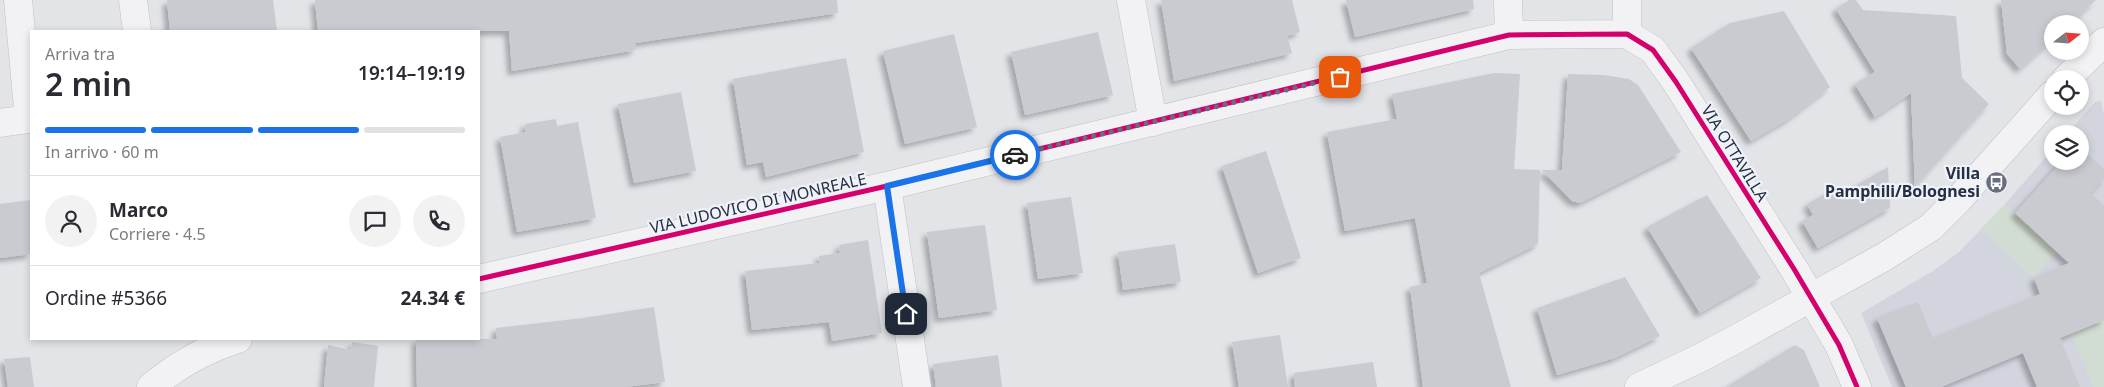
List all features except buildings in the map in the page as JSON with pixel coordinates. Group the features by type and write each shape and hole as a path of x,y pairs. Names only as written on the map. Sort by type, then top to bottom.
{"street":[{"path":"0,123 30,119 18,0"},
{"path":"133,0 136,30"},
{"path":"1131,0 1153,122"},
{"path":"1508,0 1509,35"},
{"path":"1627,34 1628,0"},
{"name":"VIA LUDOVICO DI MONREALE","path":"480,279 887,186 1509,35 1627,34"},
{"name":"VIA OTTAVILLA","path":"1627,34 1646,44 1661,60 1811,297 1838,345 1856,387"},
{"path":"2075,70 2104,42"},
{"path":"1639,387 1700,358 1811,297 1884,256 1930,227 1959,199 2044,103"},
{"path":"887,186 917,387"},
{"path":"151,387 175,368 205,352 235,340"}],"shaded area":[{"path":"2101,101 2104,115 2104,387 1892,387 1861,313 1933,271 1959,252 2005,204 2044,159 2044,170 2089,170 2089,125 2075,125 2084,115 2089,115 2089,109 2095,102"},
{"path":"2005,204 2057,252 2034,278 1982,230"},
{"path":"2104,320 2104,387 2093,387 2071,334"}],"cycle path":[{"path":"480,279 887,186 1509,35 1627,34 1653,50 1676,82 1794,269 1839,345 1857,387"}],"way so far":[{"path":"1015,155 1340,77"}],"place":[{"name":"Villa Pamphili/Bolognesi","path":"1996,182"}],"route":[{"path":"906,314 887,186 1015,155"}]}
